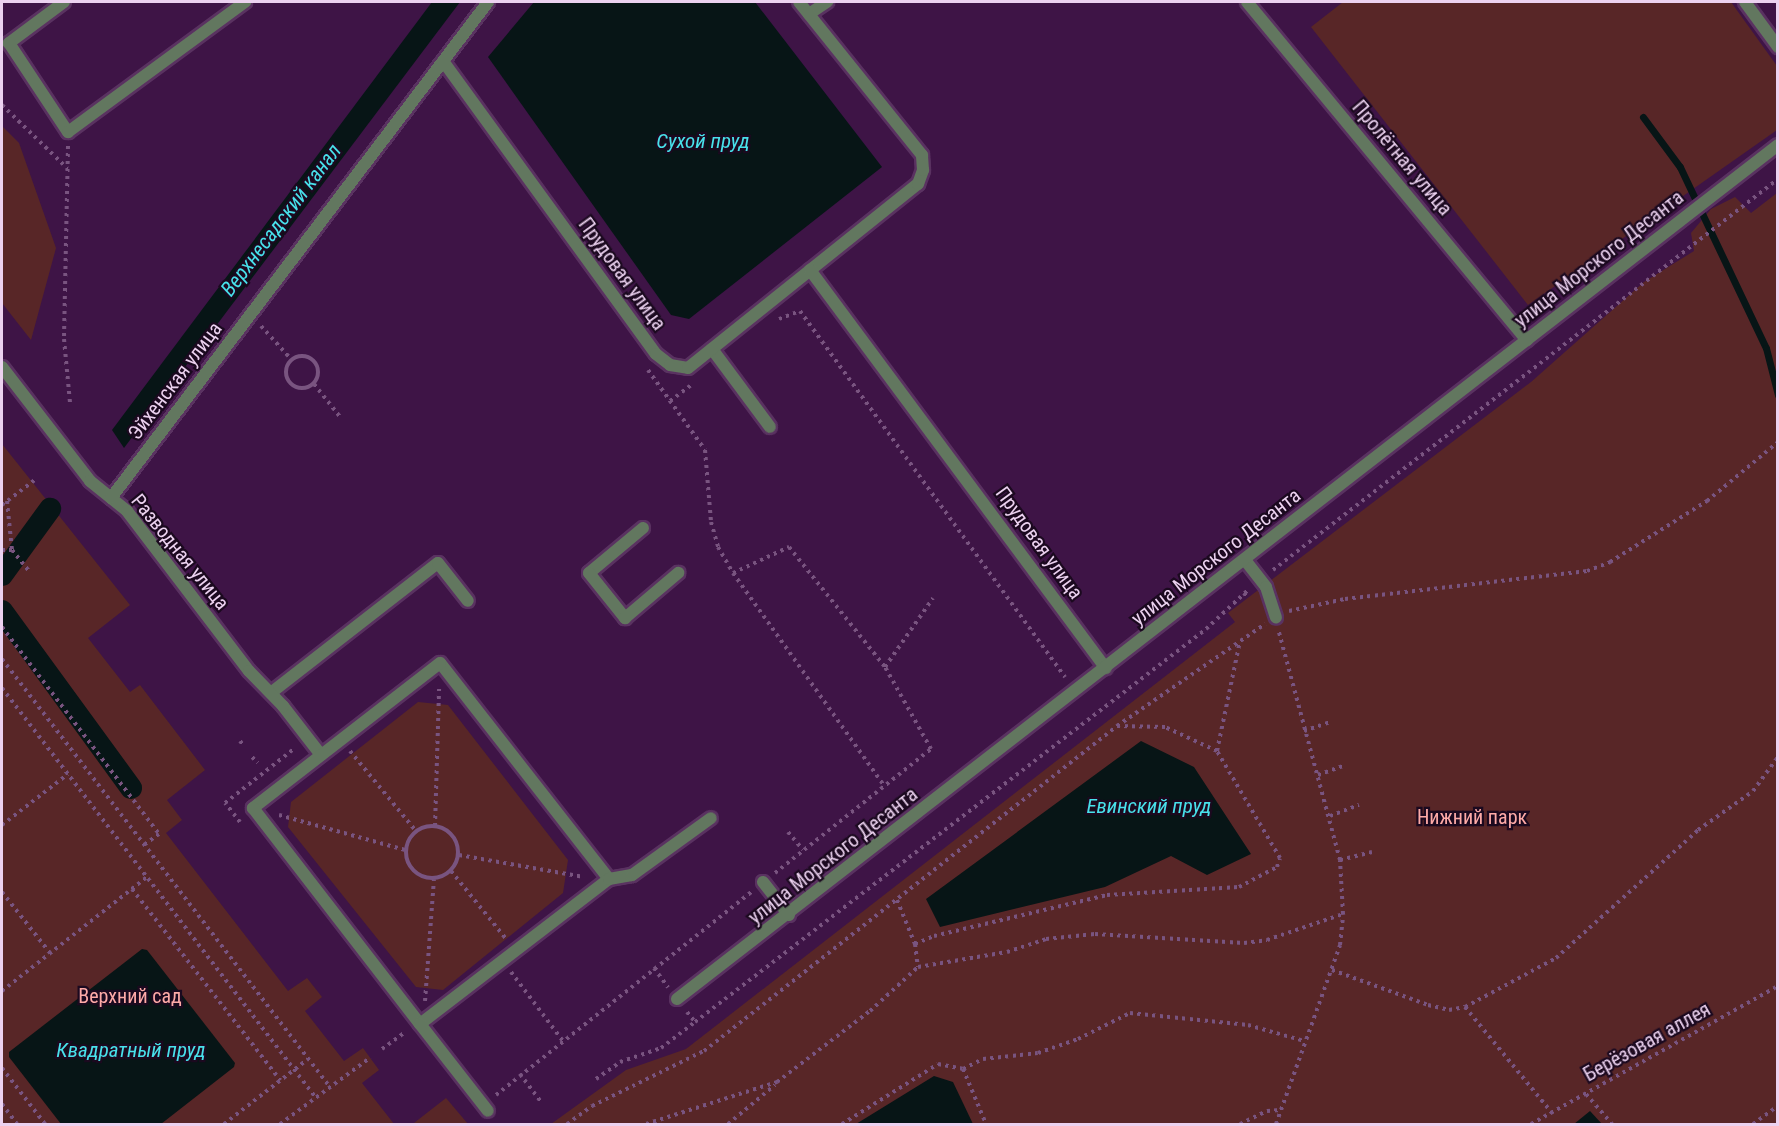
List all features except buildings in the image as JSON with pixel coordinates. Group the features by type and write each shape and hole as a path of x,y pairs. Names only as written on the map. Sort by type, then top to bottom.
{"street":[{"path":"64,2 9,43 68,132 245,2"},
{"name":"Эйхенская улица","path":"111,498 488,2"},
{"name":"Прудовая улица","path":"443,61 656,354 670,365 688,368 918,184 923,170 921,155 799,2"},
{"path":"809,14 827,2"},
{"name":"Пролётная улица","path":"1247,2 1527,340"},
{"path":"1745,2 1778,47"},
{"name":"улица Морского Десанта","path":"677,999 789,915 1778,145"},
{"name":"Прудовая улица","path":"810,270 1106,668"},
{"path":"712,349 770,426"},
{"name":"Разводная улица","path":"2,367 90,481 127,511 249,671 272,692 321,755"},
{"path":"643,528 589,573 625,618 678,573"},
{"path":"1245,560 1266,588 1276,617"},
{"path":"272,692 438,563 468,601"},
{"path":"488,1111 253,808 440,663 609,879"},
{"path":"420,1024 609,879 632,875 711,818"},
{"path":"763,882 789,915"}],"path":[{"path":"2,105 67,168"},
{"path":"68,132 64,339 70,403"},
{"path":"800,310 1075,691"},
{"path":"253,335 267,316"},
{"path":"260,326 291,359"},
{"path":"303,354 315,360 320,372 314,384 302,389 290,384 285,371 291,359 303,354"},
{"path":"642,362 705,450 711,522 718,547 733,573 885,787"},
{"path":"314,384 341,418"},
{"path":"567,1125 592,1106 704,1051 1117,726 1285,611 1345,599 1587,571 1610,562 1707,501 1777,443"},
{"path":"2,505 36,479"},
{"path":"7,501 12,550 28,570"},
{"path":"733,573 789,547 885,667"},
{"path":"2,550 12,550"},
{"path":"1244,593 1248,599"},
{"path":"1276,617 1304,731 1330,816 1340,860 1343,914 1340,945 1276,1125"},
{"path":"2,627 159,834 144,845"},
{"path":"1217,751 1240,641"},
{"path":"2,659 330,1087"},
{"path":"2,691 316,1098"},
{"path":"435,826 439,702"},
{"path":"1304,731 1330,722"},
{"path":"915,944 934,936 1107,895 1239,887 1257,880 1277,867 1280,858 1217,751 1165,726 1117,726"},
{"path":"240,741 244,746"},
{"path":"352,754 416,831"},
{"path":"252,757 258,763"},
{"path":"1332,970 1449,1011 1465,1007 1556,958 1698,830 1753,791 1778,757"},
{"path":"1318,775 1345,765"},
{"path":"2,825 68,774"},
{"path":"1330,816 1359,805"},
{"path":"289,818 405,850"},
{"path":"435,826 454,837 459,855 451,871 434,879 417,874 406,859 405,850 416,831 435,826"},
{"path":"788,832 803,851"},
{"path":"1340,860 1372,852"},
{"path":"459,855 566,875"},
{"path":"451,871 524,961 511,972 562,1041"},
{"path":"2,991 147,877"},
{"path":"427,988 434,879"},
{"path":"132,889 280,1080"},
{"path":"2,892 50,953"},
{"path":"897,900 915,944 918,967"},
{"path":"728,1125 777,1082 870,1011 918,967 1007,952 1046,939 1095,934 1244,943 1267,940 1343,914"},
{"name":"Берёзовая аллея","path":"1531,1125 1778,986"},
{"path":"1465,1007 1552,1113"},
{"path":"842,1125 938,1064 963,1069 984,1059 1038,1053 1078,1039 1130,1013 1248,1025 1304,1041"},
{"path":"596,1079 620,1062 661,1048 694,1022"},
{"path":"382,1049 420,1024"},
{"path":"280,1125 370,1058"},
{"path":"224,1125 308,1059"},
{"path":"2,1068 45,1125"},
{"path":"963,1069 986,1125"},
{"path":"520,1074 540,1101"},
{"path":"646,1125 777,1082"},
{"path":"1586,1094 1612,1125"},
{"path":"2,1104 17,1125"},
{"path":"1753,1125 1778,1106"},
{"path":"1240,1125 1280,1110"}],"green space":[{"path":"1343,2 1731,2 1777,66 1777,130 1528,305 1311,27"},
{"path":"2,126 19,143 56,248 31,340 2,303"},
{"name":"Нижний парк","path":"1777,193 1777,1124 551,1124 626,1070 686,1049 1235,622 1228,613 1531,382 1644,282 1694,251 1691,233 1711,209 1735,197 1751,213"},
{"name":"Верхний сад","path":"2,444 130,605 88,638 130,692 140,685 205,770 167,800 182,820 166,833 288,991 307,978 322,997 305,1011 344,1061 363,1048 379,1070 362,1083 394,1124 2,1124"},
{"path":"418,702 448,705 568,860 563,893 443,990 416,987 288,827 291,802"},
{"path":"446,1098 468,1124 414,1123"}],"water":[{"name":"Верхнесадский канал","path":"432,2 460,2 124,448 112,430"},
{"name":"Сухой пруд","path":"534,2 755,2 882,167 689,319 671,315 488,57"},
{"name":"Евинский пруд","path":"1141,741 1194,767 1251,854 1207,875 1171,856 1105,887 940,927 926,899"},
{"name":"Квадратный пруд","path":"142,949 147,950 235,1063 234,1067 161,1124 61,1124 9,1057 9,1052"},
{"path":"934,1076 953,1082 973,1124 856,1124"},
{"path":"1590,1111 1602,1124 1574,1124"}],"waterway":[{"path":"1643,117 1680,167 1766,348 1778,395"},
{"path":"2,575 50,509"},
{"path":"2,611 131,788"}]}
